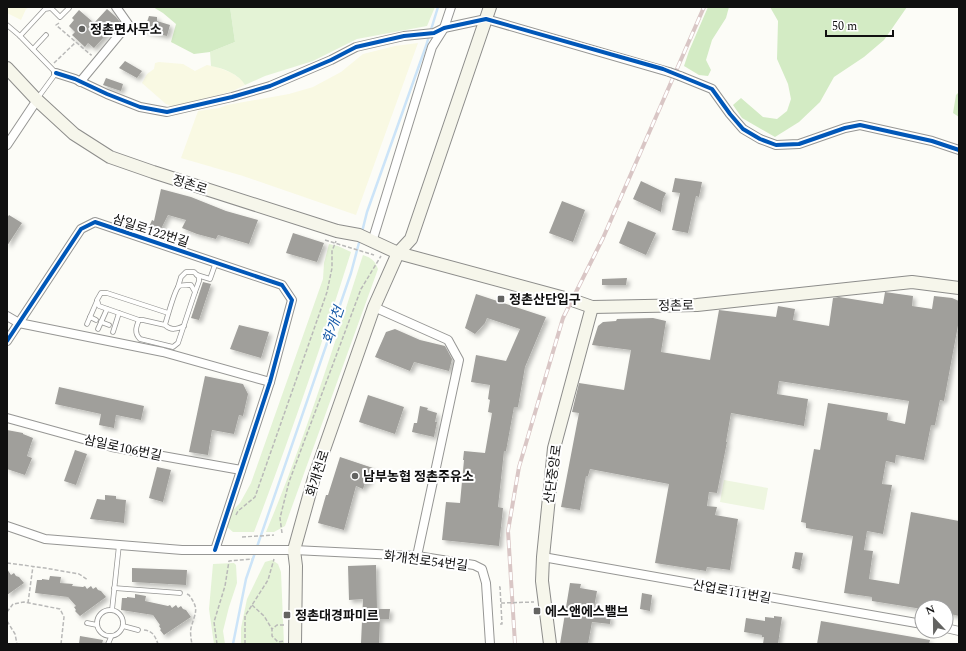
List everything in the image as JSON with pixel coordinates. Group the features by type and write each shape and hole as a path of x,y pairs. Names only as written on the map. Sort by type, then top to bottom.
{"main road":[{"path":"398,253 411,239 490,7"},
{"name":"정촌로","path":"7,68 37,100 74,134 110,157 152,172 337,231 366,238 398,253 572,300 592,307 697,305 912,282 959,288"},
{"name":"화개천로","path":"291,643 296,566 289,550 374,307 398,253"},
{"name":"산단중앙로","path":"550,644 542,581 542,557 554,448 592,307"}],"street":[{"path":"80,82 128,24 116,7"},
{"path":"366,238 432,47 444,28 451,7"},
{"path":"53,70 140,107 167,112 232,97 270,86 331,60 356,47 404,36 434,33 444,28 486,19 669,72 712,89 743,129 760,139 776,145 798,144 845,128 860,125 932,141 959,150"},
{"path":"7,145 37,100"},
{"name":"삼일로122번길","path":"7,341 81,229 95,222 282,285 292,300 270,382"},
{"path":"374,307 448,340 459,360 417,556"},
{"path":"7,316 19,323 163,352 270,382 214,550 182,550 45,539 7,526"},
{"name":"삼일로106번길","path":"7,418 112,447 241,470"},
{"name":"화개천로54번길","path":"214,550 289,550 417,556 474,565 482,569 486,583 490,644"},
{"name":"산업로111번길","path":"542,557 914,623"}],"lane":[{"path":"20,36 45,9 51,8 60,17 69,8"},
{"path":"7,25 20,36 53,70 37,100"},
{"path":"33,49 46,35"},
{"path":"165,325 178,287 186,272 194,272 197,275 210,279 216,262"},
{"path":"139,320 136,330 137,336 140,339 173,347 178,343 199,281 199,277 197,275"},
{"path":"178,287 183,285 191,285 195,292"},
{"path":"87,324 101,293 107,293 168,313"},
{"path":"98,300 99,306 139,320 165,325 168,328 174,329 184,326"},
{"path":"98,329 107,309"},
{"path":"113,332 119,313"},
{"path":"90,317 96,320"},
{"path":"101,322 109,325"},
{"path":"115,325 120,328"},
{"path":"174,329 179,338"},
{"path":"112,610 119,545"},
{"path":"114,588 180,593"},
{"path":"108,610 112,610 116,611 122,618 123,626 118,634 111,637 100,632 97,621 101,614 108,610"},
{"path":"87,623 97,625"},
{"path":"123,626 138,630"},
{"path":"108,644 111,637"}],"path":[{"path":"59,22 56,25 91,55 96,49 102,55"},
{"path":"53,70 76,42"},
{"path":"236,515 238,511 255,498 327,292 332,268 332,251 337,231"},
{"path":"325,240 374,255"},
{"path":"282,533 280,518 289,482 361,289 379,261 384,247"},
{"path":"242,537 274,535"},
{"path":"217,644 214,622 225,586 229,561 255,559"},
{"path":"245,644 245,616 268,580 274,559"},
{"path":"7,563 79,574 88,580"},
{"path":"28,603 33,566"},
{"path":"499,587 502,624 500,624"},
{"path":"180,593 189,595 195,604 196,615 190,629 192,644"},
{"path":"7,612 13,604 24,602 60,609 64,618 61,644"},
{"path":"501,603 534,602"},
{"path":"252,605 264,616 272,629 272,636 278,643 291,643"},
{"path":"7,621 15,634 17,644"},
{"path":"272,629 277,625 286,625"},
{"path":"138,630 148,630 154,634 158,644"}],"green space":[{"path":"7,7 30,7 26,9 21,20 7,13"},
{"path":"153,7 230,7 235,42 210,52 194,54 171,42 176,24"},
{"path":"230,7 435,7 427,26 357,39 313,61 265,76 245,85 239,78 230,72 211,66 210,52 235,42"},
{"path":"708,7 729,7 726,18 712,40 706,60 711,70 708,76 699,75 684,66"},
{"path":"770,7 907,7 884,40 864,57 834,77 820,102 799,122 775,137 742,118 733,105 741,98 763,117 777,119 787,111 791,99 788,84 777,59 778,21"},
{"path":"418,43 356,215 243,176 181,158 198,111 289,94 313,87 341,72 363,54 395,46"},
{"path":"155,63 183,64 195,71 207,65 217,67 232,73 243,81 245,85 233,91 174,107 166,104 142,83 147,74 154,69"},
{"path":"959,92 959,117 953,113 956,95"},
{"path":"329,244 351,252 328,323 254,532 233,532 226,526 232,511 240,503 251,483 323,279 324,263"},
{"path":"363,255 373,260 378,269 285,526 274,532 266,532 293,464"},
{"path":"724,480 768,488 764,510 720,502"},
{"path":"272,560 278,564 281,572 284,644 241,644 241,628 247,599 265,562"},
{"path":"234,563 236,565 237,583 223,631 225,644 214,644 209,609 213,564"}],"building":[{"path":"107,9 121,23 116,29 113,27 94,48 88,43 85,47 72,35 75,32 69,26 74,20 72,18 79,10 94,23"},
{"path":"149,16 157,17 157,21 170,25 167,36 144,31"},
{"path":"125,61 142,71 137,78 119,68"},
{"path":"106,78 123,84 121,91 103,85"},
{"path":"675,178 702,182 699,197 696,196 688,233 672,230 680,193 672,192"},
{"path":"641,181 666,193 663,199 661,212 633,199"},
{"path":"161,189 191,197 226,211 258,220 249,244 218,235 216,239 197,234 182,228 186,220 168,215 160,231 149,227 152,220 154,221"},
{"path":"562,201 585,210 573,242 549,233"},
{"path":"9,215 22,223 7,246 7,218"},
{"path":"628,221 656,233 646,255 619,243"},
{"path":"293,233 324,243 317,262 286,253"},
{"path":"627,278 626,285 602,285 602,279"},
{"path":"203,282 211,284 199,320 191,318"},
{"path":"885,292 913,296 912,306 932,309 934,296 952,298 959,301 959,320 944,401 940,400 935,425 931,425 924,460 896,455 895,463 886,461 882,484 892,485 883,534 867,531 864,550 873,551 869,579 899,584 911,512 959,521 959,616 954,615 954,599 914,599 914,608 872,601 872,597 844,593 853,536 806,528 806,523 801,522 814,449 820,450 828,403 888,413 887,420 905,424 909,401 779,381 777,394 808,399 804,426 731,413 717,493 709,492 707,506 717,507 715,515 738,519 730,570 707,567 706,571 655,563 669,484 590,469 588,476 586,476 580,510 561,507 579,413 572,412 579,383 624,390 631,350 592,345 598,326 603,322 616,321 617,319 653,318 666,321 661,352 710,360 719,310 776,317 778,306 795,309 793,320 829,326 833,298 839,297 883,304"},
{"path":"476,294 546,317 525,367 518,407 514,407 506,451 504,451 498,507 503,508 499,546 442,540 446,502 460,503 464,451 485,453 492,413 488,412 490,385 471,382 476,355 506,361 520,329 487,318 485,323 475,334 465,328"},
{"path":"239,325 269,332 261,358 230,349"},
{"path":"395,329 420,340 445,346 452,359 449,371 414,362 410,371 375,357 386,332"},
{"path":"205,376 243,384 248,394 243,416 239,415 234,434 212,430 208,455 189,452"},
{"path":"59,387 144,406 141,420 116,415 114,428 99,425 101,414 55,404"},
{"path":"368,395 404,407 395,434 359,422"},
{"path":"420,406 437,413 434,437 412,432 414,423 417,423"},
{"path":"7,430 23,433 33,438 27,456 32,458 25,475 7,469"},
{"path":"75,450 87,454 76,485 64,481"},
{"path":"340,457 373,468 368,484 365,483 363,489 356,486 344,530 318,523 326,495 328,495"},
{"path":"157,467 171,470 163,502 149,498"},
{"path":"105,495 116,496 116,499 126,500 124,523 90,519 97,499 105,500"},
{"path":"795,552 803,553 800,570 792,568"},
{"path":"376,565 377,609 390,609 389,619 380,619 379,644 361,643 363,599 349,600 348,566"},
{"path":"132,568 187,570 186,585 132,582"},
{"path":"7,569 11,575 14,573 24,583 7,595"},
{"path":"50,576 61,577 60,583 73,584 72,586 85,586 87,589 91,586 93,589 96,587 106,597 80,616 75,611 76,610 74,607 76,606 68,597 35,593 37,580 49,580"},
{"path":"570,583 581,584 580,588 597,591 593,613 611,616 610,624 592,622 588,644 560,644"},
{"path":"642,593 652,595 650,611 640,609"},
{"path":"135,594 146,596 145,601 168,606 170,605 172,608 176,605 178,608 181,606 191,617 164,635 160,630 160,625 153,615 121,610 122,598 135,598"},
{"path":"774,616 782,617 778,644 763,644 764,637 762,637 762,635 744,632 746,618 765,621 765,617 774,618"},
{"path":"821,621 914,637 914,639 930,640 929,644 817,644"},
{"path":"80,636 103,640 102,644 79,644"}],"waterway":[{"name":"화개천","path":"362,232 367,212 426,46 438,7"},
{"name":"화개천","path":"233,644 246,579 351,273 360,239"}],"railway":[{"path":"515,644 508,531 519,467 563,318 603,238 704,7"}],"cycle path":[{"path":"56,73 75,79 140,107 167,112 232,97 270,86 331,60 356,47 404,36 434,33 444,28 486,19 663,69 712,89 743,129 760,139 776,145 799,144 845,128 860,125 932,141 959,150"},
{"path":"7,341 81,229 95,222 282,285 292,300 270,382 215,550"}],"place":[{"name":"정촌면사무소","path":"82,29"},
{"name":"정촌산단입구","path":"501,299"},
{"name":"남부농협 정촌주유소","path":"355,476"},
{"name":"에스앤에스밸브","path":"537,611"},
{"name":"정촌대경파미르","path":"287,615"}]}
